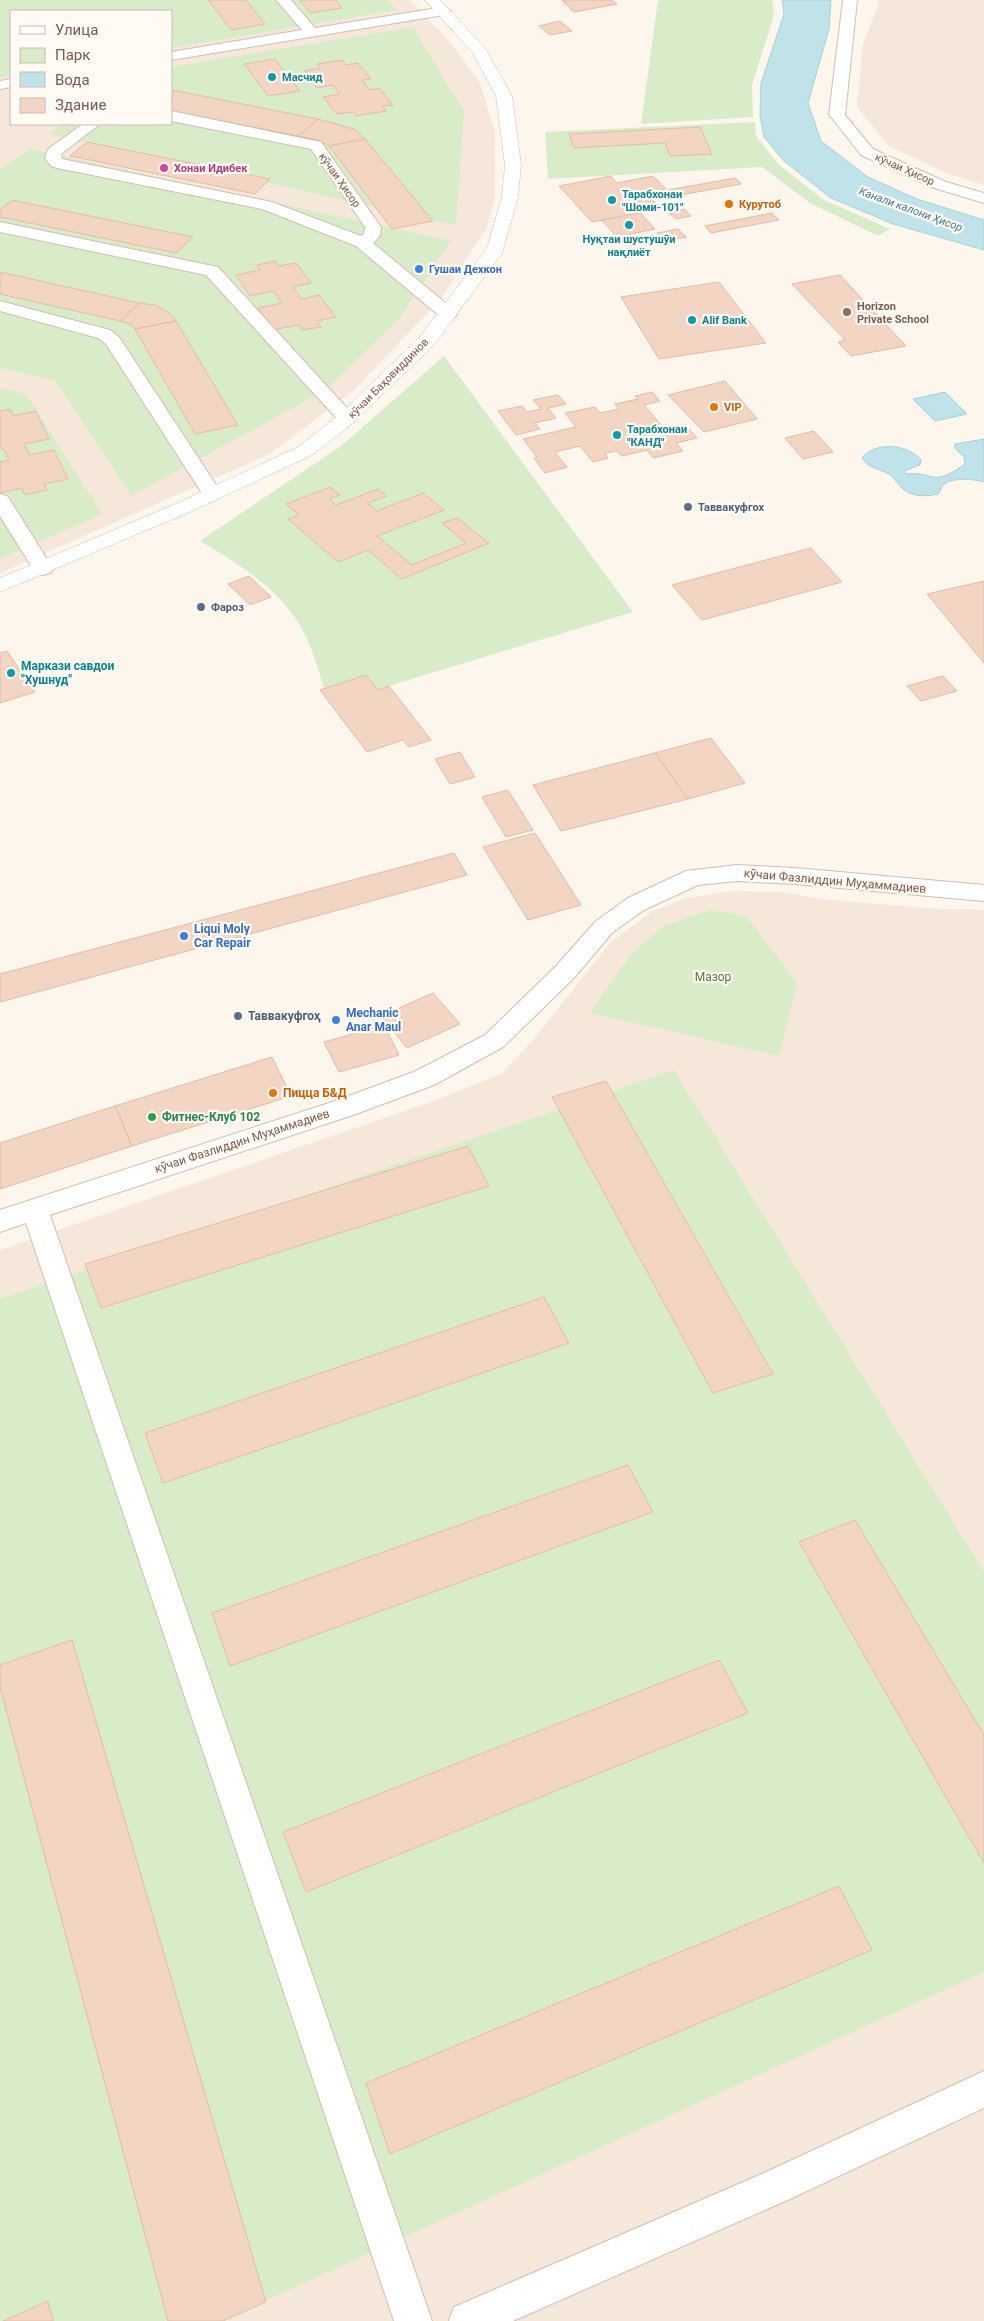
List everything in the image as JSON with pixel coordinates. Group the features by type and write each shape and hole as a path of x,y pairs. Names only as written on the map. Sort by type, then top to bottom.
{"street":[{"path":"283,0 311,32"},
{"name":"кӯчаи Ҳисор","path":"850,0 838,115 866,152 940,185 984,198"},
{"path":"172,56 311,32 438,5"},
{"name":"кӯчаи Баҳовиддинов","path":"0,586 212,494 305,451 347,418 426,342 448,314 496,249 510,197 513,165 504,96 480,51 438,5"},
{"name":"кӯчаи Ҳисор","path":"172,116 316,145 373,227 372,236 362,242"},
{"path":"92,125 54,152 53,158 57,163 266,205 362,242 448,314"},
{"path":"0,227 212,271 347,418"},
{"path":"0,306 104,334 113,342 212,494"},
{"path":"0,500 43,568"},
{"name":"кӯчаи Фазлиддин Муҳаммадиев","path":"0,1220 344,1108 425,1078 494,1041 565,972 604,927 636,904 694,877 737,873 795,876 984,892"},
{"path":"35,1208 413,2321"},
{"path":"468,2321 777,2186 984,2089"}],"shaded area":[{"path":"0,0 410,0 450,42 480,83 495,132 495,196 487,227 440,300 353,391 270,454 0,573"},
{"path":"878,0 984,0 984,185 946,173 889,146 857,107 863,44 879,3"},
{"path":"732,891 781,892 830,900 938,909 984,910 984,2321 0,2321 0,1250 431,1102 501,1074 534,1039 610,943 651,912 686,898"}],"green space":[{"path":"0,0 387,0 397,10 172,48 172,10 10,10 10,76 0,78"},
{"path":"658,0 772,0 774,15 752,85 753,117 641,124"},
{"path":"413,27 464,111 456,225 50,134 62,125 172,125 172,67"},
{"path":"755,122 756,136 778,164 824,200 890,229 878,236 810,203 762,167 548,179 545,132"},
{"path":"30,149 451,241 399,319 326,390 131,496 56,381 0,368 0,169"},
{"path":"444,356 633,612 329,704 307,639 294,616 271,590 258,579 200,541 341,446"},
{"path":"0,388 26,394 102,514 0,559"},
{"name":"Мазор","path":"710,910 746,916 797,983 779,1056 590,1013 631,954 664,926"},
{"path":"674,1070 984,1572 984,1972 221,2321 0,2321 0,1299"}],"water":[{"name":"Канали калони Ҳисор","path":"782,0 831,0 829,29 808,103 821,141 868,177 917,199 984,220 984,250 893,224 831,198 784,161 764,137 760,116 761,83 784,14"},
{"path":"945,392 967,414 935,421 913,399"},
{"path":"984,439 984,482 969,479 953,480 944,484 938,494 933,495 922,496 904,490 889,474 871,466 862,458 875,449 883,447 900,448 916,455 921,460 920,465 904,471 906,474 942,477 965,464 964,457 954,447 955,444"}],"building":[{"path":"208,0 246,0 265,24 231,30"},
{"path":"299,0 336,0 342,8 310,13"},
{"path":"562,0 612,0 617,4 574,12"},
{"path":"560,21 572,31 550,35 539,26"},
{"name":"Масчид","path":"275,59 300,91 268,96 244,64"},
{"path":"342,60 346,65 358,63 371,79 362,80 369,90 379,88 393,105 383,106 386,111 356,116 353,112 337,114 323,97 340,94 333,85 317,88 304,71 320,68 317,64"},
{"path":"173,90 318,119 299,136 172,111"},
{"path":"318,119 354,129 365,139 329,146 318,140 299,136"},
{"path":"700,127 712,154 670,156 665,143 574,148 569,134"},
{"path":"365,139 433,221 392,229 329,146"},
{"path":"87,142 270,179 255,194 70,156"},
{"name":"Тарабхонаи \"Шоми-101\"","path":"611,176 617,183 653,176 666,189 646,193 661,209 592,222 559,186"},
{"path":"735,178 741,184 675,196 668,190"},
{"path":"12,200 193,237 176,253 0,217 0,210"},
{"path":"684,209 691,216 676,219 669,213"},
{"name":"Нуқтаи шустушӯи нақлиёт","path":"640,213 655,229 617,237 602,220"},
{"path":"772,213 779,220 711,233 705,226"},
{"path":"678,229 686,237 664,241 657,233"},
{"path":"275,261 278,266 296,263 311,283 293,287 302,299 319,295 336,317 317,321 321,327 302,330 298,325 273,330 258,308 282,303 273,291 250,296 236,275 260,270 257,265"},
{"path":"0,272 139,303 120,321 0,294"},
{"name":"Horizon Private School","path":"840,275 906,346 851,356 838,342 845,340 792,284"},
{"name":"Alif Bank","path":"719,282 766,343 659,359 621,297"},
{"path":"139,303 155,305 168,312 176,321 135,329 131,324 120,321"},
{"path":"176,321 238,425 195,434 135,329"},
{"name":"VIP","path":"725,381 757,419 704,432 668,395"},
{"name":"Тарабхонаи \"КАНД\"","path":"652,392 660,401 644,405 667,432 687,427 697,438 676,443 683,451 653,458 647,450 622,456 617,451 605,453 608,458 593,462 580,446 555,452 567,467 545,473 534,458 537,457 523,439 576,427 565,413 595,407 600,413 619,409 615,404 638,399 635,396"},
{"path":"558,395 566,404 548,408 556,418 535,423 540,429 516,435 498,411 522,406 527,412 541,409 533,400"},
{"path":"10,409 13,416 36,411 49,439 24,444 29,455 54,450 68,479 44,484 47,490 25,495 22,488 0,493 0,462 9,460 3,448 0,448 0,411"},
{"path":"814,431 833,452 803,459 785,438"},
{"path":"330,487 340,495 329,499 336,505 378,489 387,496 367,503 377,511 423,493 444,510 377,536 412,565 466,543 442,523 457,518 489,543 402,579 368,550 338,562 288,519 299,515 286,504"},
{"path":"811,548 842,582 702,620 672,585"},
{"path":"249,576 271,597 250,605 228,584"},
{"path":"984,581 984,663 927,594"},
{"name":"Маркази савдои \"Хушнуд\"","path":"7,651 35,692 0,703 0,653"},
{"path":"366,675 378,690 389,686 431,740 409,747 403,740 367,752 320,690"},
{"path":"943,676 957,691 921,701 907,686"},
{"path":"711,738 745,783 688,799 655,753"},
{"path":"460,752 475,777 450,784 435,759"},
{"path":"655,753 688,799 561,831 533,785"},
{"path":"508,790 533,830 506,837 482,797"},
{"path":"535,833 581,905 528,920 483,847"},
{"path":"454,853 467,875 0,1002 0,974"},
{"path":"433,993 460,1024 407,1048 381,1016"},
{"path":"384,1025 399,1055 339,1072 324,1042"},
{"path":"272,1057 291,1096 132,1146 115,1106"},
{"path":"606,1081 773,1374 713,1393 552,1097"},
{"path":"115,1106 132,1146 0,1189 0,1143"},
{"path":"468,1146 489,1186 101,1308 85,1264"},
{"path":"544,1297 569,1343 163,1483 145,1433"},
{"path":"628,1465 653,1512 230,1666 212,1613"},
{"path":"855,1520 984,1735 984,1863 799,1542"},
{"path":"72,1640 266,2302 223,2321 168,2321 0,1687 0,1665"},
{"path":"719,1660 748,1713 306,1892 283,1832"},
{"path":"839,1886 872,1950 390,2154 366,2083"},
{"path":"48,2301 53,2321 3,2321"}],"place":[{"name":"Масчид","path":"272,77"},
{"name":"Хонаи Идибек","path":"164,168"},
{"name":"Тарабхонаи \"Шоми-101\"","path":"612,200"},
{"name":"Курутоб","path":"729,204"},
{"name":"Нуқтаи шустушӯи нақлиёт","path":"629,225"},
{"name":"Гушаи Дехкон","path":"419,269"},
{"name":"Horizon Private School","path":"847,312"},
{"name":"Alif Bank","path":"692,320"},
{"name":"VIP","path":"714,407"},
{"name":"Тарабхонаи \"КАНД\"","path":"617,435"},
{"name":"Таввакуфгох","path":"688,507"},
{"name":"Фароз","path":"201,607"},
{"name":"Маркази савдои \"Хушнуд\"","path":"11,673"},
{"name":"Liqui Moly Car Repair","path":"184,936"},
{"name":"Таввакуфгоҳ","path":"238,1016"},
{"name":"Mechanic Anar Maul","path":"336,1020"},
{"name":"Пицца Б&Д","path":"273,1093"},
{"name":"Фитнес-Клуб 102","path":"152,1117"}]}
